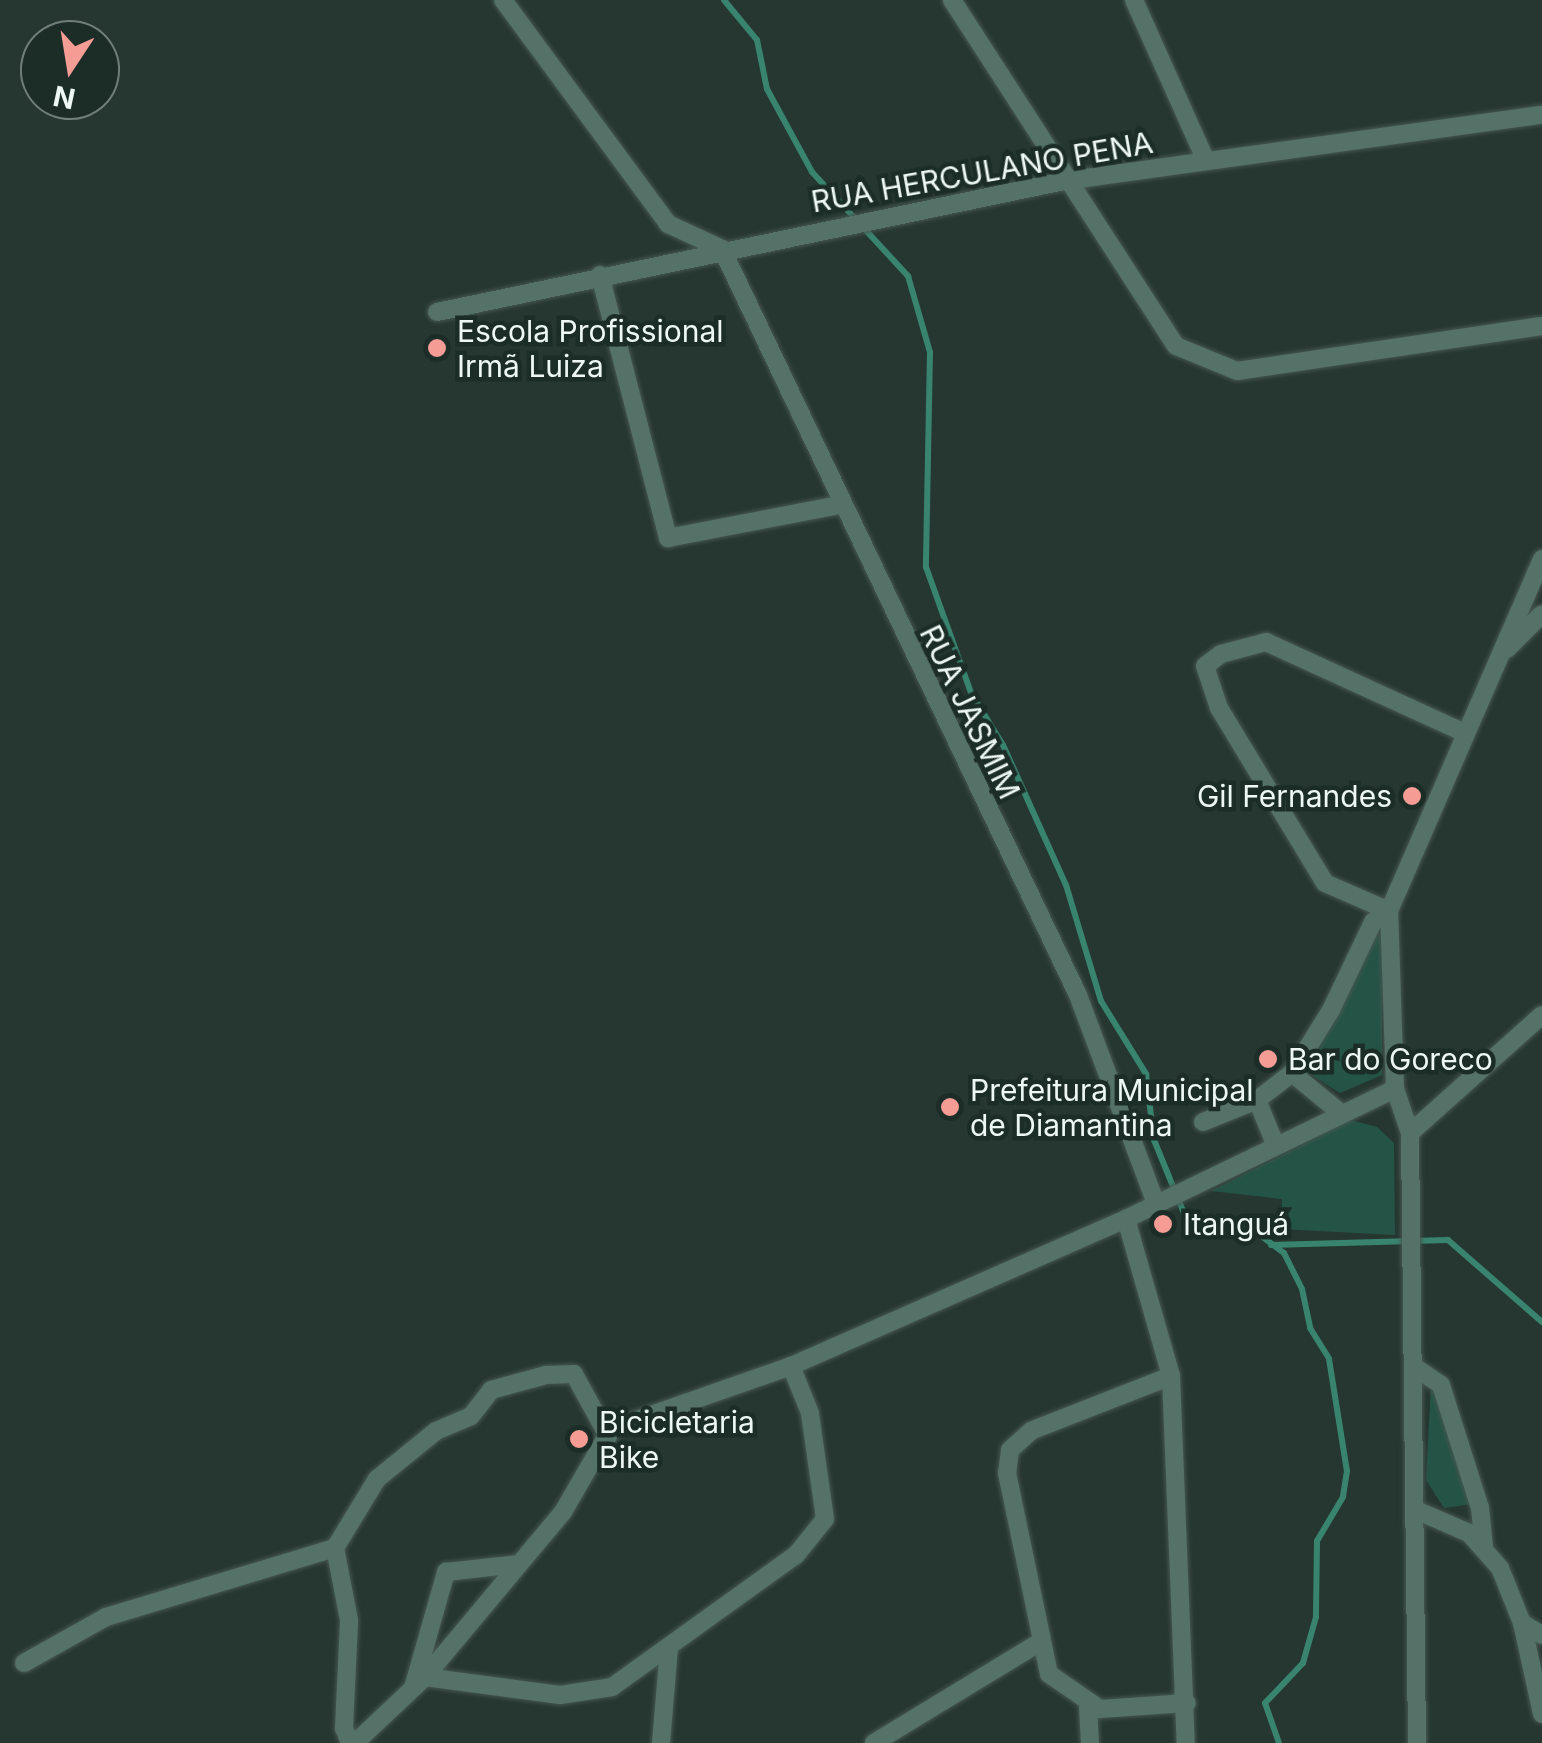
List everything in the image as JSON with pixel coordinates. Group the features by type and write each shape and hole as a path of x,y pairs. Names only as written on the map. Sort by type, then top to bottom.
{"street":[{"path":"503,0 668,224 722,249"},
{"path":"952,0 1064,180 1176,346 1237,370 1542,326"},
{"path":"1134,0 1206,161"},
{"name":"RUA HERCULANO PENA","path":"438,312 845,223 1064,180 1542,115"},
{"name":"RUA JASMIM","path":"722,249 839,505 1078,995 1160,1202"},
{"path":"600,276 668,538 839,505"},
{"path":"1417,1743 1410,1133 1395,1089 1388,911 1542,559"},
{"path":"1498,658 1542,614"},
{"path":"1388,911 1325,882 1302,851 1209,690 1205,666 1221,654 1266,642 1465,733"},
{"path":"1204,1122 1256,1100 1292,1073 1331,1010 1373,922 1388,911"},
{"path":"1410,1133 1542,1015"},
{"path":"1292,1073 1342,1114"},
{"path":"335,1548 349,1620 344,1728 353,1743 419,1682 518,1564 581,1485 611,1428 791,1366 1126,1219 1395,1089"},
{"path":"1256,1100 1276,1146"},
{"path":"1126,1219 1172,1376 1186,1743"},
{"path":"419,1682 560,1695 612,1687 796,1555 824,1519 820,1457 791,1366"},
{"path":"1413,1366 1440,1385 1480,1508 1484,1547"},
{"path":"24,1663 106,1617 335,1548 377,1479 436,1431 471,1416 491,1390 574,1374 608,1436"},
{"path":"1172,1376 1031,1431 1010,1450 1009,1488 1049,1674 1088,1706 1187,1703"},
{"path":"1416,1510 1469,1533 1484,1547 1522,1623 1542,1714"},
{"path":"419,1682 446,1572 518,1564"},
{"path":"1522,1623 1542,1635"},
{"path":"874,1743 1040,1642"},
{"path":"662,1743 669,1647"},
{"path":"1088,1706 1090,1743"}],"green space":[{"path":"1372,932 1382,936 1382,1075 1340,1093 1304,1070"},
{"path":"1351,1120 1377,1127 1394,1143 1395,1235 1281,1229 1282,1199 1211,1191"},
{"path":"1431,1383 1473,1504 1444,1508 1426,1480"}],"waterway":[{"path":"724,0 757,40 767,89 812,172 908,276 930,352 926,567 971,693 1003,745 1066,885 1101,1001 1146,1074 1154,1140 1184,1213 1252,1229 1284,1253 1302,1289 1310,1328 1329,1359 1347,1471 1343,1497 1317,1541 1316,1617 1303,1663 1265,1703 1279,1743"},
{"path":"1271,1245 1448,1240 1542,1322"}],"place":[{"name":"Escola Profissional Irmã Luiza","path":"437,348"},
{"name":"Gil Fernandes","path":"1412,796"},
{"name":"Bar do Goreco","path":"1268,1059"},
{"name":"Prefeitura Municipal de Diamantina","path":"950,1107"},
{"name":"Itanguá","path":"1163,1224"},
{"name":"Bicicletaria Bike","path":"579,1439"}]}
